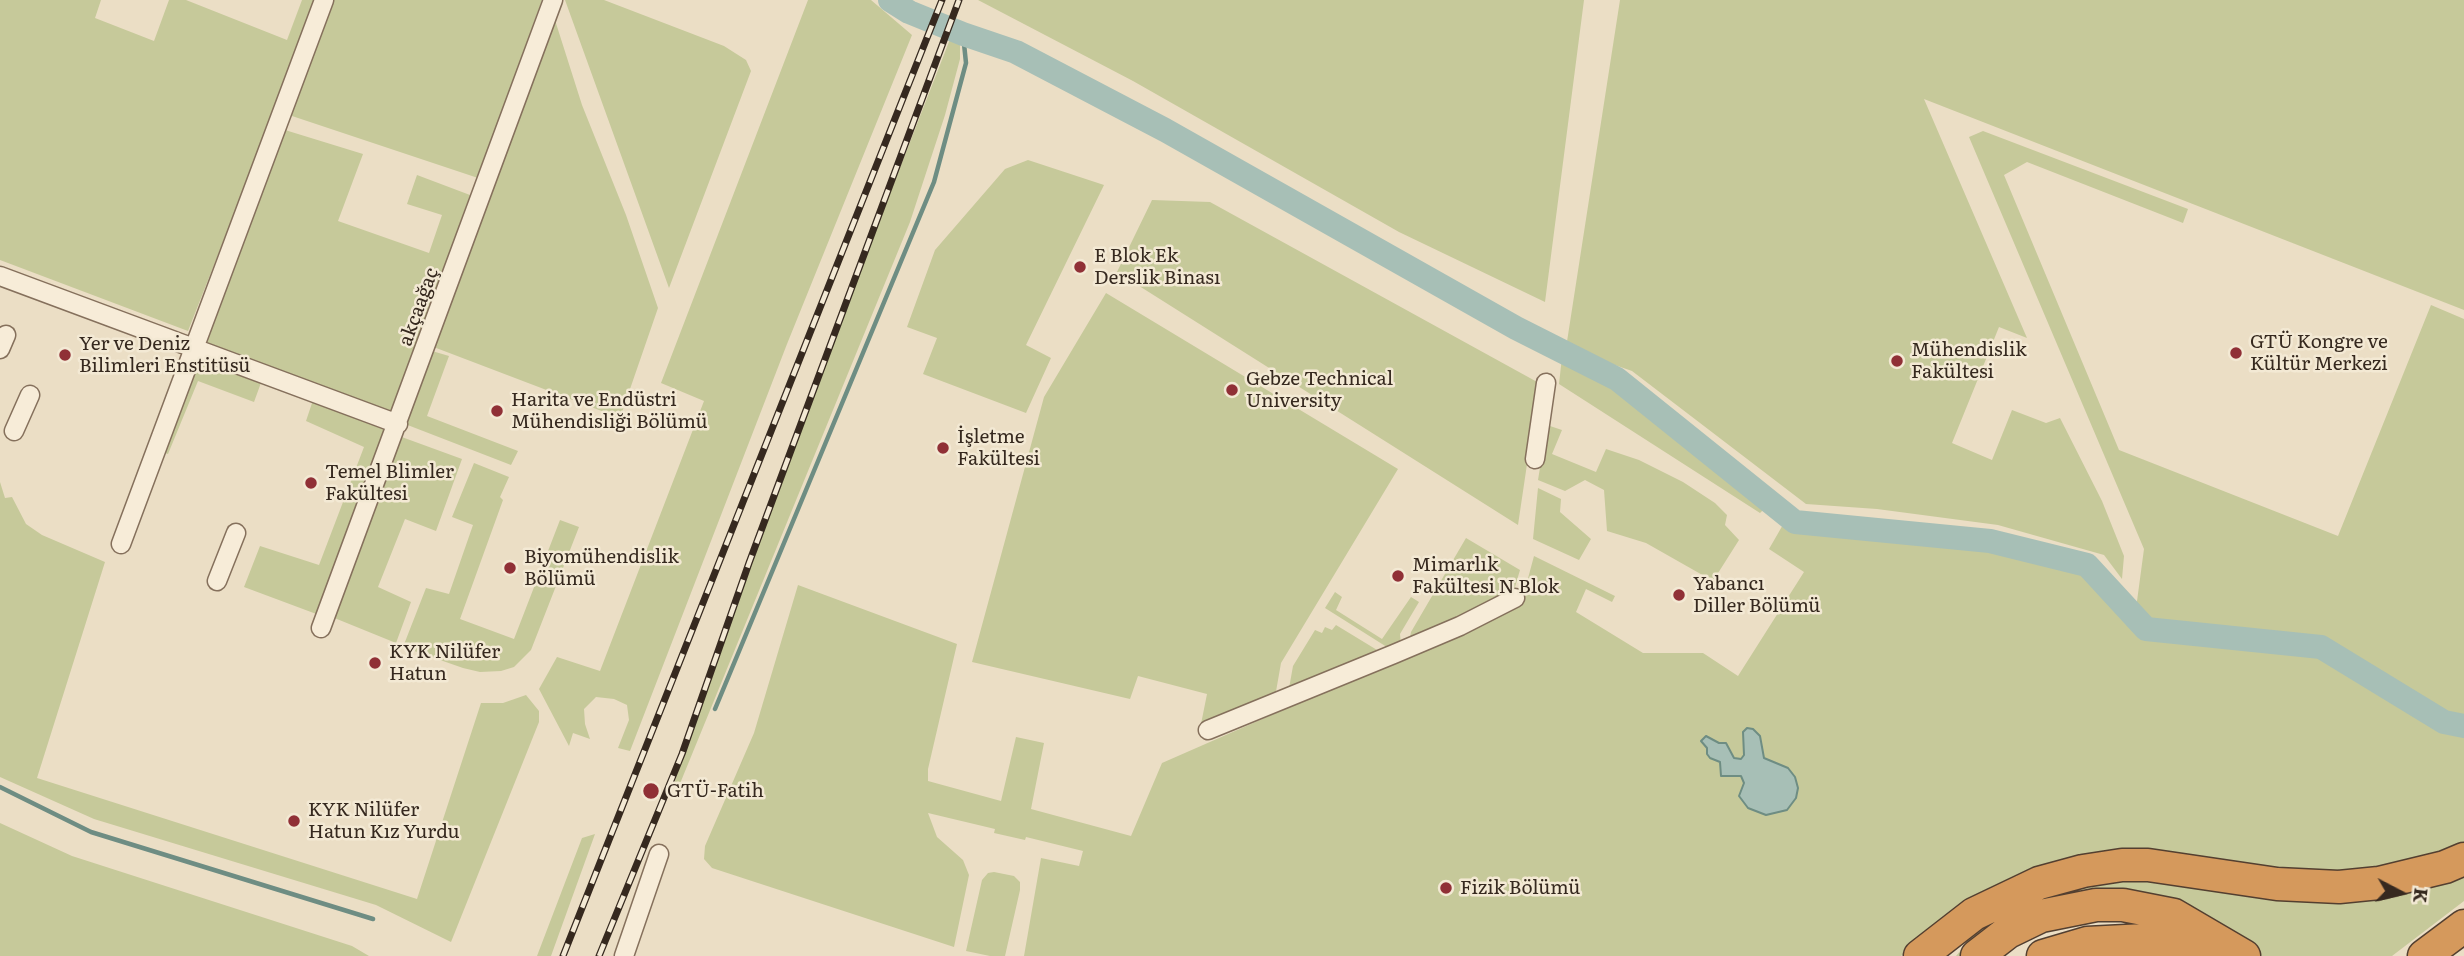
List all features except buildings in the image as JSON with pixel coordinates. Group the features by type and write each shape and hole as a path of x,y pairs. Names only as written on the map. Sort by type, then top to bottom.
{"highway":[{"path":"1920,956 1974,914 2050,879 2083,871 2122,865 2171,867 2277,884 2339,887 2379,883 2434,870 2464,859"},
{"path":"1977,956 2008,932 2041,916 2096,905 2123,905 2174,915 2244,956"},
{"path":"1941,956 1974,914"},
{"path":"2424,956 2464,926"},
{"path":"2043,956 2087,943 2146,940 2203,956"}],"street":[{"path":"121,544 324,0"},
{"name":"akçaağaç","path":"321,628 553,0"},
{"path":"0,276 398,424"},
{"path":"1535,459 1546,383"},
{"path":"14,431 30,394"},
{"path":"217,581 236,533"},
{"path":"1208,730 1460,626 1515,598"},
{"path":"624,956 659,854"}],"green space":[{"path":"0,0 101,0 95,18 154,41 169,0 186,0 287,40 302,0 318,0 188,331 0,260"},
{"path":"331,0 542,0 478,178 289,115"},
{"path":"565,0 604,0 724,46 746,60 751,71 669,288"},
{"path":"808,0 871,0 912,35 787,344 630,751 618,748 629,720 627,705 614,699 596,697 584,709 590,739 573,733 569,746 539,689 557,657 600,671 704,401 661,383"},
{"path":"978,0 1584,0 1545,302 1399,232 1133,81"},
{"path":"1620,0 2464,0 2464,310 1924,99 2027,338 1999,327 1952,443 1992,460 2012,410 2046,423 2060,418 2102,501 2124,556 2122,579 2104,555 1998,525 1877,509 1806,504 1632,371 1566,348"},
{"path":"554,17 582,105 626,215 658,308 620,418 431,346"},
{"path":"952,34 960,37 960,59 910,222 679,786 674,783 745,582 847,304"},
{"path":"285,130 363,154 338,221 429,253 442,215 407,204 417,175 470,195 392,413 206,344"},
{"path":"1983,131 2188,209 2183,223 2027,162 2004,175 2119,450 2338,536 2431,305 2464,319 2464,846 2334,879 2174,852 2113,854 2057,861 1941,926 1901,956 1024,956 1041,858 1079,866 1083,851 1026,837 1025,840 994,833 995,829 928,813 937,837 963,860 969,875 954,947 712,868 704,859 705,846 754,733 798,585 957,644 928,769 928,781 1001,801 1016,737 1044,743 1031,809 1131,836 1162,763 1479,624 1536,589 1527,582 1534,556 1615,596 1612,602 1586,589 1576,612 1643,653 1703,653 1738,676 1804,572 1769,549 1788,516 1795,522 1990,541 2087,565 2135,616 2144,549 1969,137"},
{"path":"1028,160 1104,185 1026,345 1051,358 1026,413 923,374 937,338 907,327 935,250 1005,169"},
{"path":"1152,200 1210,202 1539,383 1518,525 1117,272"},
{"path":"1106,293 1398,469 1281,663 1275,697 1200,729 1207,694 1138,676 1130,699 972,662 1044,397"},
{"path":"432,351 449,356 427,416 518,451 511,465 405,424"},
{"path":"198,357 262,380 254,402 198,381 168,454 161,452"},
{"path":"1562,357 1625,388 1771,502 1760,513 1559,384"},
{"path":"313,400 388,430 319,615 244,587 260,546 319,565 364,447 306,421"},
{"path":"1547,425 1562,430 1552,454 1596,472 1606,449 1639,460 1683,482 1715,503 1727,515 1725,525 1739,540 1713,581 1646,543 1607,531 1604,490 1585,480 1565,491 1538,480"},
{"path":"399,436 462,459 436,531 405,519 378,587 411,602 396,643 332,617"},
{"path":"474,463 509,477 460,619 514,639 560,520 579,527 531,650 514,667 501,671 480,672 463,668 403,647 426,588 449,594 473,525 452,517"},
{"path":"0,482 5,498 12,497 26,524 42,535 105,562 37,778 417,899 481,703 503,703 526,695 539,711 539,722 451,942 376,905 94,819 0,777"},
{"path":"1538,488 1561,499 1560,512 1591,539 1579,560 1533,539"},
{"path":"1466,538 1520,570 1512,597 1409,643 1411,632"},
{"path":"1335,592 1342,597 1336,610 1382,639 1411,597 1419,602 1400,634 1401,645 1390,649 1325,608"},
{"path":"1336,625 1382,653 1288,694 1293,666 1315,630 1322,633 1325,627 1332,630"},
{"path":"0,823 72,856 352,946 369,956 0,956"},
{"path":"595,834 551,956 537,956 582,838"},
{"path":"2464,872 2464,901 2392,956 2262,956 2218,928 2122,893 1964,956 1956,956 1979,928 2032,899 2125,878"},
{"path":"988,873 1014,876 1020,882 1005,956 966,951 982,880"}],"shaded area":[{"path":"1747,728 1753,729 1760,736 1764,758 1788,768 1795,777 1798,788 1796,798 1787,810 1766,815 1748,808 1739,796 1744,783 1741,776 1721,776 1720,762 1710,758 1701,741 1706,736 1719,743 1726,743 1734,758 1741,759 1744,755 1743,732"}],"waterway":[{"path":"890,0 909,12 1016,52 1165,130 1516,328 1617,379 1795,522 1990,541 2087,565 2146,629 2321,647 2444,722 2464,726"},
{"path":"715,709 934,182 966,63 963,34"},
{"path":"0,787 91,832 373,919"}],"railway":[{"path":"563,956 942,0"},
{"path":"599,956 682,754 749,563 959,0"}],"place":[{"name":"E Blok Ek Derslik Binası","path":"1080,267"},
{"name":"GTÜ Kongre ve Kültür Merkezi","path":"2236,353"},
{"name":"Yer ve Deniz Bilimleri Enstitüsü","path":"65,355"},
{"name":"Mühendislik Fakültesi","path":"1897,361"},
{"name":"Gebze Technical University","path":"1232,390"},
{"name":"Harita ve Endüstri Mühendisliği Bölümü","path":"497,411"},
{"name":"İşletme Fakültesi","path":"943,448"},
{"name":"Temel Blimler Fakültesi","path":"311,483"},
{"name":"Biyomühendislik Bölümü","path":"510,568"},
{"name":"Mimarlık Fakültesi N Blok","path":"1398,576"},
{"name":"Yabancı Diller Bölümü","path":"1679,595"},
{"name":"KYK Nilüfer Hatun","path":"375,663"},
{"name":"GTÜ-Fatih","path":"651,791"},
{"name":"KYK Nilüfer Hatun Kız Yurdu","path":"294,821"},
{"name":"Fizik Bölümü","path":"1446,888"}]}
